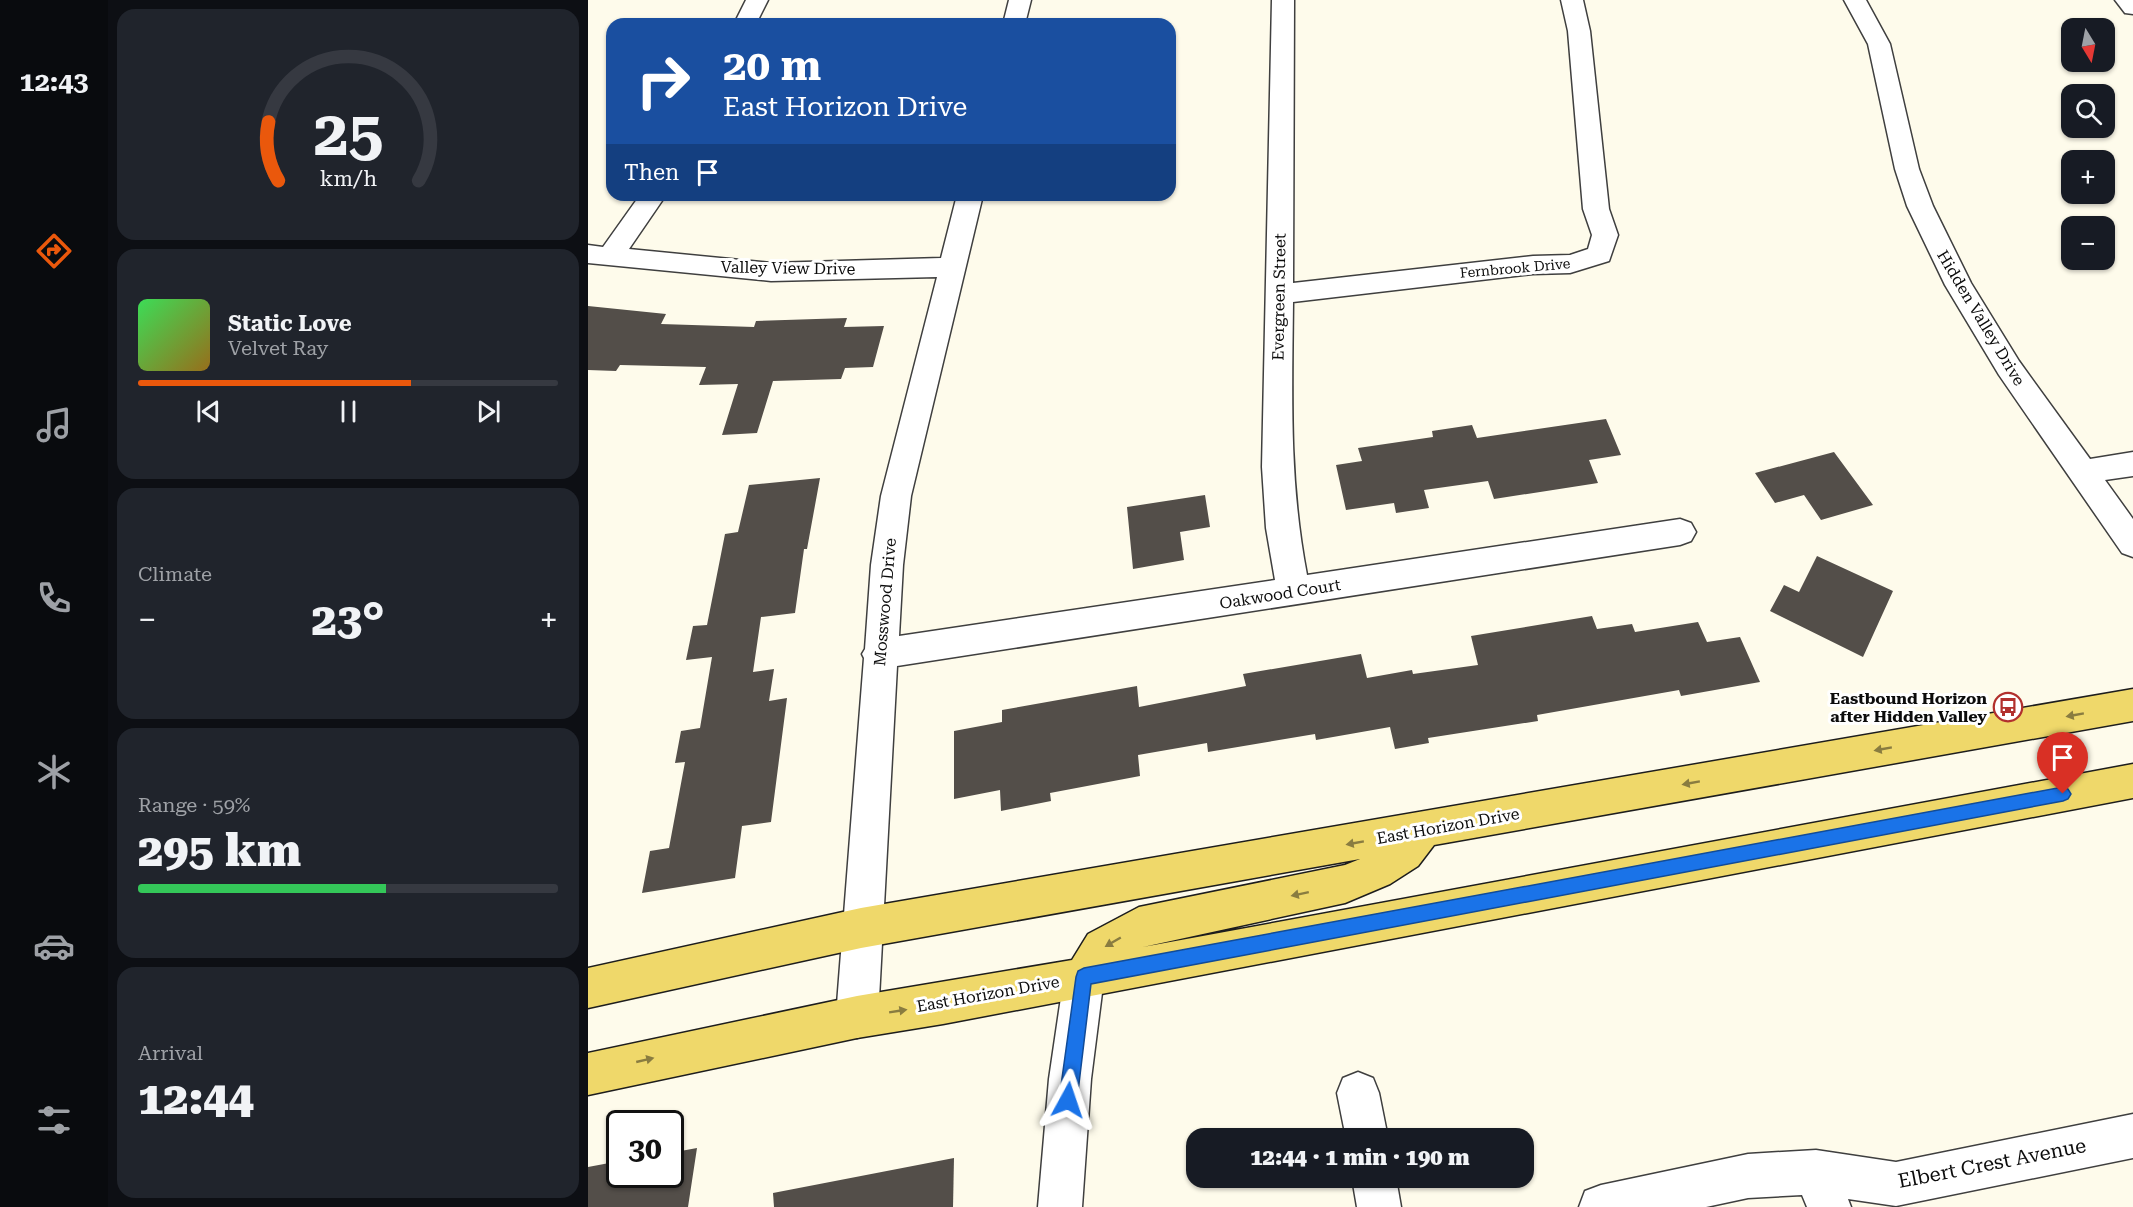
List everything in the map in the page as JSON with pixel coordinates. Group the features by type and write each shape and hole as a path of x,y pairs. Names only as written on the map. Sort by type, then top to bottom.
{"main road":[{"name":"East Horizon Drive","path":"588,988 700,961 861,928 2133,705"},
{"name":"East Horizon Drive","path":"588,1074 654,1058 857,1017 943,1004 2133,781"},
{"path":"1084,977 1102,948 1139,927 1345,884 1376,871 1405,853 1423,830"}],"street":[{"path":"748,18 757,0"},
{"path":"1016,18 1020,0"},
{"name":"Evergreen Street","path":"1283,0 1277,467 1282,528 1294,592"},
{"name":"Fernbrook Drive","path":"1280,294 1533,265 1570,264 1600,255 1605,235 1596,209 1579,31 1572,0"},
{"name":"Hidden Valley Drive","path":"1855,0 1879,44 1907,169 1939,247 1981,323 2133,544"},
{"path":"2127,0 2133,8"},
{"path":"600,254 648,201"},
{"name":"Mosswood Drive","path":"857,1017 879,654 896,496 968,201"},
{"name":"Valley View Drive","path":"600,254 771,272 952,267"},
{"path":"2082,472 2133,464"},
{"name":"Oakwood Court","path":"879,654 1680,532"},
{"path":"1060,1207 1070,1079 1084,977"},
{"path":"1359,1093 1365,1128"},
{"name":"Elbert Crest Avenue","path":"1602,1207 1748,1176 1822,1190 1896,1184 2133,1136"},
{"path":"1376,1188 1379,1207"}],"building":[{"path":"588,306 666,314 661,324 754,327 756,321 847,318 844,327 884,326 873,367 845,368 841,379 773,381 757,433 722,435 738,384 699,385 706,367 620,365 616,371 588,370"},
{"path":"1606,419 1621,455 1589,460 1598,483 1494,499 1488,481 1424,490 1429,508 1396,513 1394,503 1346,510 1336,465 1362,461 1358,448 1433,437 1432,431 1472,425 1477,438"},
{"path":"1834,452 1873,505 1821,520 1804,495 1775,503 1755,473"},
{"path":"820,478 807,549 804,549 795,613 761,617 753,672 774,669 769,701 787,698 771,822 742,826 735,878 642,893 650,851 669,848 685,762 675,763 681,731 700,728 712,657 686,660 693,626 707,625 725,534 738,532 749,485"},
{"path":"1205,495 1210,527 1180,532 1184,560 1133,569 1127,507"},
{"path":"1817,556 1893,591 1863,657 1770,611 1784,585 1799,592"},
{"path":"1592,616 1597,629 1632,624 1635,632 1698,622 1707,642 1740,637 1760,682 1681,696 1679,690 1537,715 1538,721 1428,738 1429,743 1395,749 1390,727 1316,740 1315,734 1208,752 1207,743 1138,755 1140,776 1050,793 1051,801 1001,811 1000,790 954,799 954,731 1002,722 1002,710 1137,686 1139,707 1246,686 1243,674 1361,654 1367,678 1412,670 1413,674 1478,665 1471,636"},
{"path":"697,1148 688,1207 588,1207 588,1167 606,1164 606,1188 684,1188 684,1150"},
{"path":"954,1158 953,1207 774,1207 773,1193"}],"place":[{"name":"Eastbound Horizon after Hidden Valley","path":"2008,707"}],"route":[{"path":"1068,1100 1084,977 2063,794"}]}
